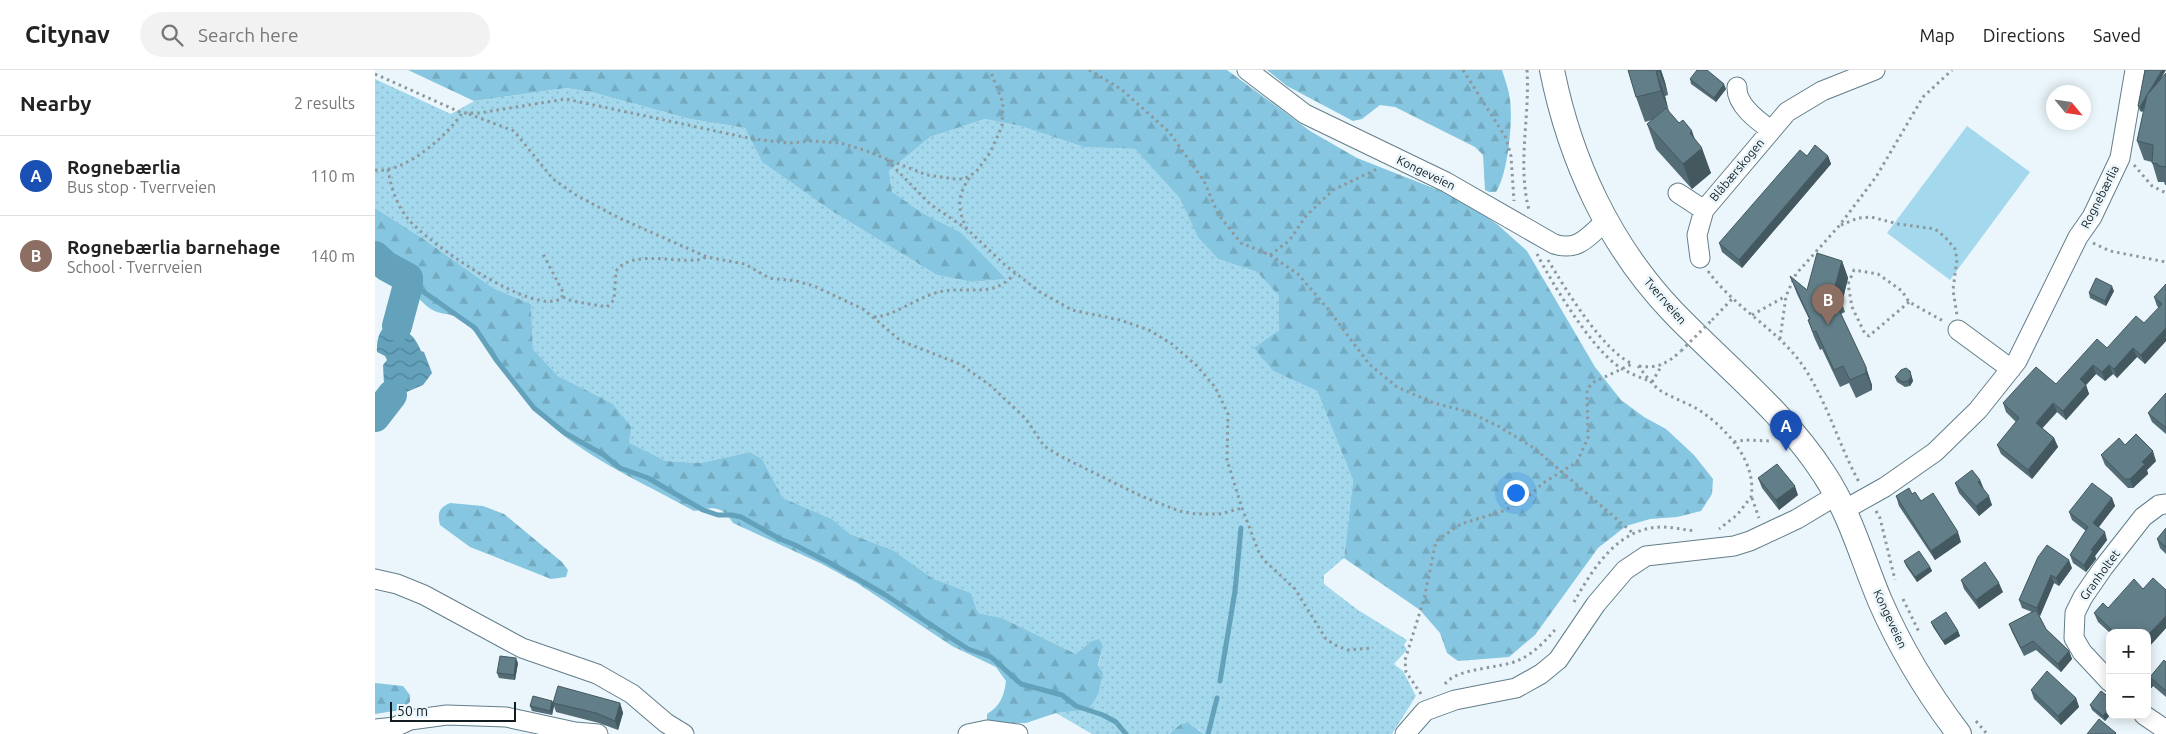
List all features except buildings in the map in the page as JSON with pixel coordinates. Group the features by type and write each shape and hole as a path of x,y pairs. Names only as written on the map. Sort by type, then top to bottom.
{"main road":[{"name":"Tverrveien","path":"1552,70 1571,144 1590,191 1606,221 1652,288 1691,331 1787,426 1817,463 1841,503"},
{"name":"Kongeveien","path":"1841,503 1881,602 1909,661 1925,687 1965,724"}],"street":[{"name":"Kongeveien","path":"1247,70 1305,114 1446,182 1554,244 1570,247 1583,241 1606,221"},
{"name":"Blåbærskogen","path":"1700,258 1697,235 1704,210 1787,112 1822,91 1875,70"},
{"name":"Rognebærlia","path":"1405,734 1425,711 1455,700 1515,688 1541,674 1558,660 1596,604 1625,570 1646,556 1734,546 1750,541 1841,503 1868,496 1935,452 1978,410 2011,369 2078,237 2092,217 2120,158 2135,70"},
{"name":"Blåbærskogen","path":"1737,87 1736,94 1742,104 1771,130"},
{"name":"Blåbærskogen","path":"1678,193 1704,210"},
{"path":"1958,330 2011,369"},
{"name":"Granholtet","path":"2106,678 2082,652 2074,638 2075,613 2093,582 2143,517 2159,506 2166,504"},
{"path":"375,579 397,584 424,595 522,648 597,674 632,694 666,723 684,734"},
{"path":"375,729 397,730 410,720 447,715 506,717 575,732 598,734"},
{"path":"2150,719 2166,730"},
{"path":"968,734 987,730 1018,734"}],"path":[{"path":"469,114 566,99 753,139 789,143 813,141 840,143 936,177 955,179 970,176 976,172 990,153 1003,126 1003,103 991,70"},
{"path":"1089,70 1121,89 1169,132 1204,181 1218,214 1241,243 1270,255 1298,274 1328,309 1369,364 1397,387 1434,403 1469,412 1498,426 1534,448 1634,534"},
{"path":"1463,70 1506,138 1511,156 1513,196 1547,272 1595,344 1607,358 1623,370 1652,382"},
{"path":"1527,70 1523,173 1529,230 1597,332 1614,352 1638,366 1647,367 1662,364 1672,359 1681,351 1733,298"},
{"path":"1780,340 1786,296 1796,274 1839,226 1885,164 1923,97 1952,70"},
{"path":"375,74 461,113 509,128 518,134 548,174 572,192 633,225 707,256 745,264 769,278 807,284 855,305 874,317 901,341 952,360 981,378 1026,419 1043,446 1062,457 1141,496 1179,511 1196,514 1219,514 1242,508"},
{"path":"375,170 388,170 405,163 446,132 461,113"},
{"path":"2120,158 2139,170 2152,186 2166,193"},
{"path":"1270,255 1289,241 1306,216 1333,190 1397,159"},
{"path":"887,160 924,198 968,230 1015,273 1040,292 1071,310 1120,320 1149,330 1176,348 1197,366 1215,387 1228,414 1227,460 1259,553 1265,561 1295,588 1326,639 1348,650 1371,648"},
{"path":"388,170 392,188 404,214 433,241 511,291 538,301 557,302 563,297"},
{"path":"968,230 959,211 959,204 962,190 970,176"},
{"path":"1839,226 1858,218 1871,217 1935,230 1945,236 1955,249 1957,259 1953,290 1958,330"},
{"path":"2078,237 2110,251 2166,262"},
{"path":"543,254 561,288 563,297"},
{"path":"563,297 572,301 607,307 614,300 616,271 623,264 653,259 699,260 707,256"},
{"path":"1700,258 1717,281 1733,298 1780,340 1798,360 1821,397 1847,458 1880,518 1887,555 1898,588"},
{"path":"1909,302 1869,336 1865,334 1852,307 1848,284 1854,270 1878,274 1902,291 1909,302 1934,314 1958,330"},
{"path":"874,317 887,315 917,299 939,292 954,290 976,291 999,287 1015,273"},
{"path":"1751,315 1786,296"},
{"path":"1425,711 1421,694 1406,672 1405,666 1424,599 1436,541 1461,524 1503,512 1526,498 1543,483 1577,462 1588,438 1587,390 1592,383 1623,370 1632,364"},
{"path":"1652,382 1662,364"},
{"path":"1638,366 1662,392 1701,412 1733,442 1743,456 1751,476 1751,497"},
{"path":"1733,442 1745,440 1772,441"},
{"path":"1902,596 1923,640"},
{"path":"1965,724 1987,734"}],"shaded area":[{"path":"375,79 451,114 474,101 566,88 591,92 690,119 745,128 762,162 830,210 937,275 972,282 1005,279 892,193 889,171 930,137 985,119 1020,126 1084,147 1135,149 1181,198 1198,236 1218,259 1257,272 1279,296 1279,330 1255,348 1273,371 1317,391 1353,480 1344,558 1324,575 1324,584 1358,610 1407,640 1404,645 1407,650 1394,664 1403,671 1416,696 1392,734 1204,734 1198,729 1170,732 1169,734 1092,734 1056,713 1088,710 1103,646 1090,642 1076,654 1002,618 978,613 971,593 932,578 893,550 850,534 832,519 783,498 762,459 750,452 700,463 666,461 628,443 612,403 558,376 533,349 531,304 493,288 422,238 375,208"},
{"path":"1967,126 2030,172 1950,280 1887,233"}],"green space":[{"path":"408,70 1227,70 1310,131 1357,158 1461,199 1498,225 1527,251 1595,367 1621,400 1644,417 1666,429 1694,455 1713,479 1712,494 1701,511 1677,517 1650,519 1626,526 1598,548 1535,635 1509,657 1458,661 1447,653 1440,633 1420,610 1344,558 1353,480 1317,391 1273,371 1254,348 1279,330 1279,296 1257,272 1218,259 1198,237 1180,198 1135,149 1084,147 1020,126 985,119 930,137 889,171 892,192 922,213 961,233 1006,279 972,282 937,275 830,210 762,162 745,128 690,119 591,92 566,88 474,101"},
{"path":"1267,70 1502,70 1509,96 1511,121 1504,173 1496,192 1485,190 1483,155 1475,147 1395,107 1380,105 1362,119 1353,121 1287,86"},
{"path":"375,208 422,238 493,288 531,304 533,349 558,376 612,403 631,427 629,443 666,461 700,463 750,452 762,459 783,498 832,519 850,534 893,550 932,578 971,593 978,613 1002,618 1076,654 1090,642 1099,639 1103,646 1098,665 1103,673 1098,694 1088,710 1056,713 1026,723 994,723 987,721 987,714 998,704 1003,696 1006,681 996,667 952,646 857,583 822,564 733,523 721,510 712,508 694,511 595,457 577,445 559,432 531,406 485,344 462,319 437,312 426,305 411,290 411,276 406,271 390,264 375,250"},
{"path":"375,260 401,278 405,284 398,286 375,268"},
{"path":"450,503 483,506 504,514 562,562 568,570 566,577 551,579 470,547 440,525 440,511"},
{"path":"375,683 403,686 410,695 410,702 400,710 375,714"},
{"path":"1188,723 1204,734 1169,734 1181,724"}],"water":[{"path":"375,250 390,264 406,271 411,276 412,284 405,313 397,312 405,290 405,280 377,262"},
{"path":"392,326 406,331 413,337 421,351 424,352 432,373 423,385 395,397 384,384 383,365 387,360 385,356 377,352 381,331"}],"waterway":[{"path":"375,256 386,266 408,278 408,285 397,326"},
{"path":"408,281 475,328 497,361 534,408 565,433 604,455 620,468 648,478 703,510 718,515 741,517 780,539 830,563 884,594 968,649 991,657 1021,684 1062,695 1076,706 1103,715 1116,722 1126,734"},
{"path":"375,417 392,395"},
{"path":"1220,681 1235,591 1241,528"},
{"path":"1208,734 1217,698"}],"place":[{"name":"Rognebærlia barnehage","path":"1828,325"},
{"name":"Rognebærlia","path":"1786,451"}]}
